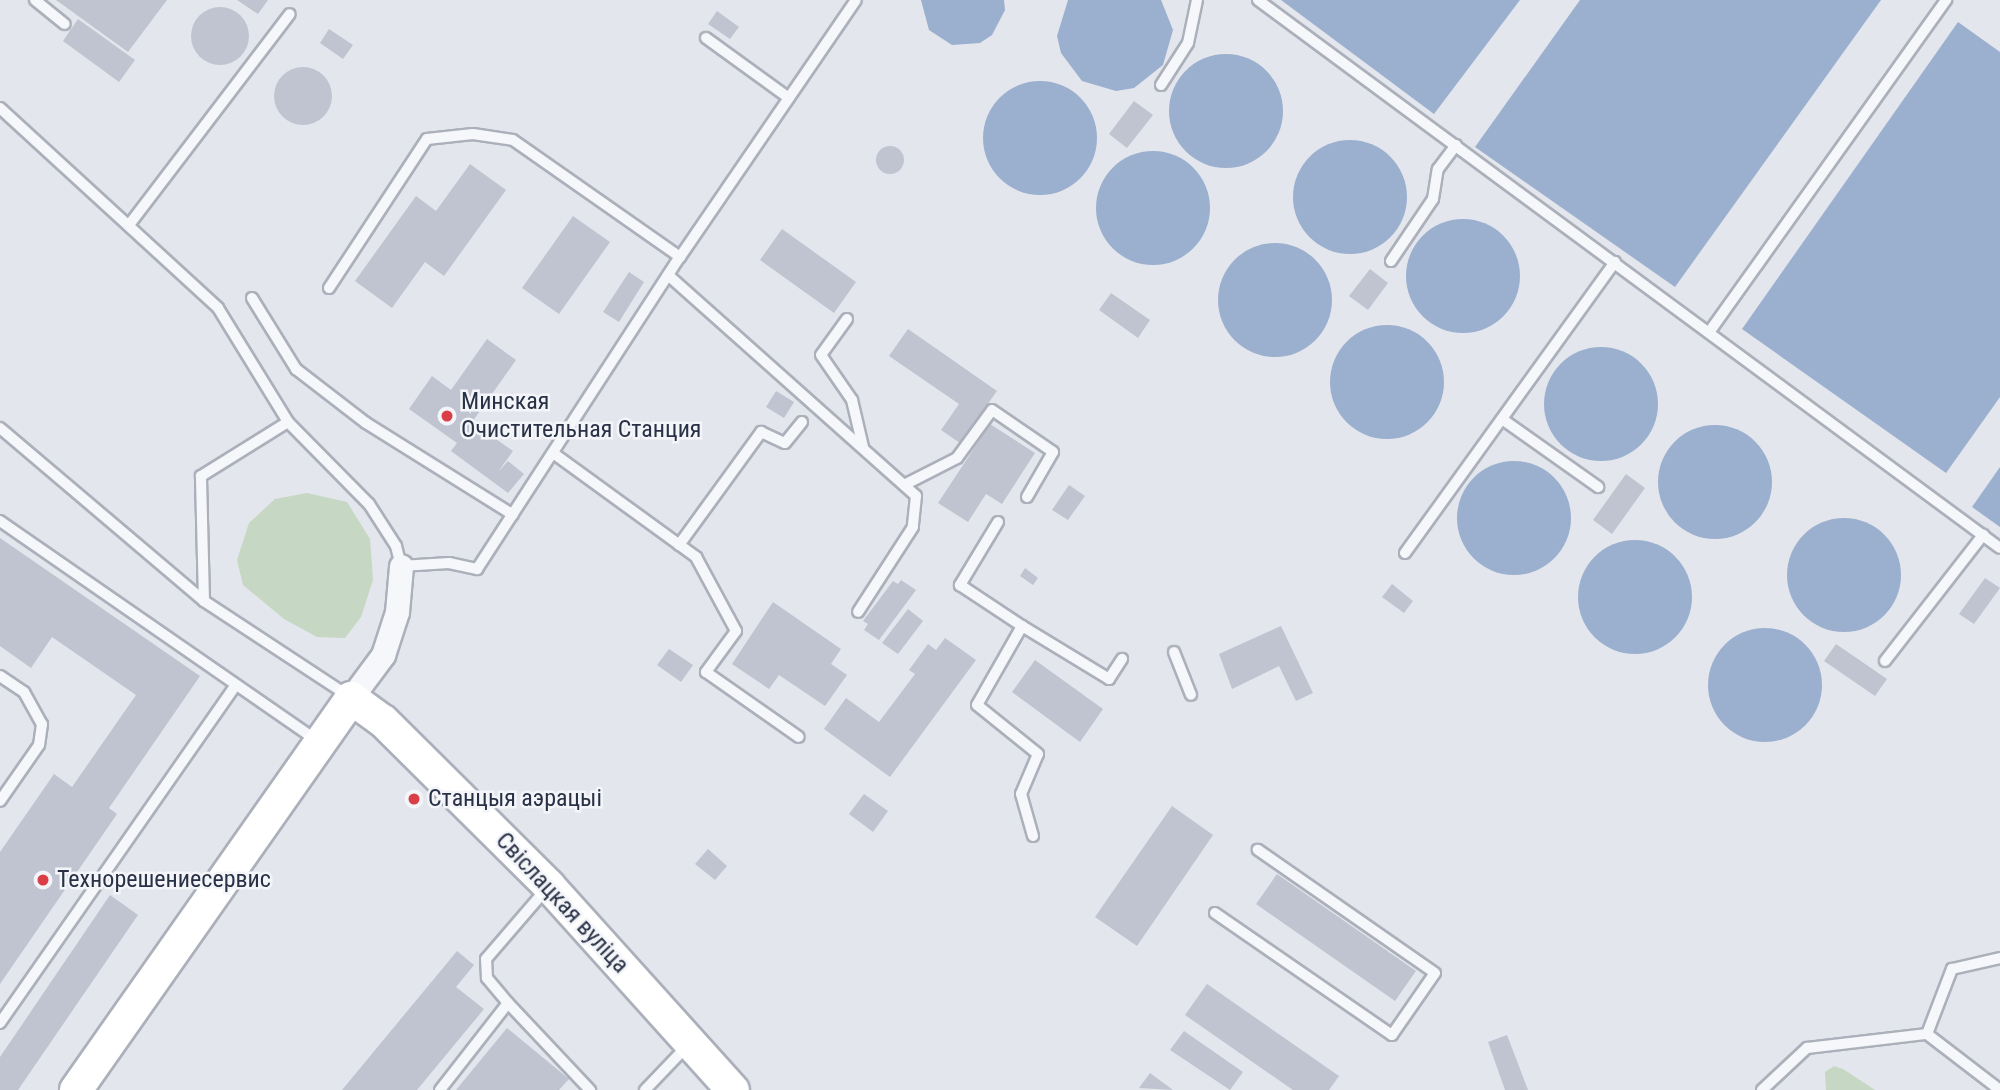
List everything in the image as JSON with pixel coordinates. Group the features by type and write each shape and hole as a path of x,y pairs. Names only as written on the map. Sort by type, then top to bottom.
{"street":[{"path":"76,1090 318,741 383,655 397,612 401,566"},
{"name":"Свіслацкая вуліца","path":"351,698 383,721 549,886 733,1090"}],"lane":[{"path":"35,0 65,24"},
{"path":"1161,85 1188,43 1197,0"},
{"path":"1258,0 1710,331 2000,548"},
{"path":"1710,331 1946,0"},
{"path":"0,108 218,308 288,422 369,503 396,546 401,566 449,563 477,569 668,275 851,2"},
{"path":"129,225 290,14"},
{"path":"706,38 789,98"},
{"path":"328,288 427,139 473,134 513,140 680,257"},
{"path":"1391,261 1433,199 1438,169 1456,145"},
{"path":"1405,553 1615,262"},
{"path":"668,275 906,484 918,507 913,527 858,612"},
{"path":"252,299 296,369 366,423 513,515"},
{"path":"847,319 821,355 852,400 863,447"},
{"path":"906,484 957,458 992,410 1053,452 1027,497"},
{"path":"1502,419 1598,487"},
{"path":"204,601 201,476 288,422"},
{"path":"679,545 761,432 785,443 802,422"},
{"path":"0,429 204,601 351,698"},
{"path":"553,453 696,557 736,631 706,672 799,737"},
{"path":"0,522 318,741"},
{"path":"998,522 960,585 1109,679 1122,659"},
{"path":"1885,661 1983,535"},
{"path":"1022,626 976,705 1038,754 1021,794 1033,836"},
{"path":"1174,652 1191,695"},
{"path":"0,676 24,692 42,724 39,745 0,801"},
{"path":"0,1023 236,685"},
{"path":"1216,913 1392,1035 1435,973 1258,850"},
{"path":"549,886 486,959 487,978 590,1090"},
{"path":"1927,1034 1952,969 2000,958"},
{"path":"440,1090 509,1003"},
{"path":"1762,1090 1807,1048 1927,1034 2000,1090"},
{"path":"645,1090 691,1042"}],"green space":[{"path":"307,493 347,502 370,539 373,580 361,617 345,638 317,637 284,619 243,585 237,560 249,523 275,499"},
{"path":"1834,1066 1875,1090 1826,1090 1825,1072"}],"water":[{"path":"921,0 1004,0 1005,10 992,35 980,43 952,45 929,30"},
{"path":"1068,0 1161,0 1173,30 1163,65 1134,88 1116,91 1082,81 1061,53 1057,36"},
{"path":"1281,0 1520,0 1434,114"},
{"path":"1580,0 1881,0 1675,287 1475,147"},
{"path":"1958,22 2000,52 2000,397 1946,473 1742,329"},
{"path":"1226,54 1248,58 1267,70 1279,89 1283,111 1279,133 1267,152 1248,164 1226,168 1204,164 1185,152 1173,133 1169,111 1173,89 1185,70 1204,58"},
{"path":"1040,81 1062,85 1081,97 1093,116 1097,138 1093,160 1081,179 1062,191 1040,195 1018,191 999,179 987,160 983,138 987,116 999,97 1018,85"},
{"path":"1350,140 1372,144 1391,156 1403,175 1407,197 1403,219 1391,238 1372,250 1350,254 1328,250 1309,238 1297,219 1293,197 1297,175 1309,156 1328,144"},
{"path":"1153,151 1175,155 1194,167 1206,186 1210,208 1206,230 1194,249 1175,261 1153,265 1131,261 1112,249 1100,230 1096,208 1100,186 1112,167 1131,155"},
{"path":"1463,219 1485,223 1504,235 1516,254 1520,276 1516,298 1504,317 1485,329 1463,333 1441,329 1422,317 1410,298 1406,276 1410,254 1422,235 1441,223"},
{"path":"1275,243 1297,247 1316,259 1328,278 1332,300 1328,322 1316,341 1297,353 1275,357 1253,353 1234,341 1222,322 1218,300 1222,278 1234,259 1253,247"},
{"path":"1387,325 1409,329 1428,341 1440,360 1444,382 1440,404 1428,423 1409,435 1387,439 1365,435 1346,423 1334,404 1330,382 1334,360 1346,341 1365,329"},
{"path":"1601,347 1623,351 1642,363 1654,382 1658,404 1654,426 1642,445 1623,457 1601,461 1579,457 1560,445 1548,426 1544,404 1548,382 1560,363 1579,351"},
{"path":"1715,425 1737,429 1756,441 1768,460 1772,482 1768,504 1756,523 1737,535 1715,539 1693,535 1674,523 1662,504 1658,482 1662,460 1674,441 1693,429"},
{"path":"1514,461 1536,465 1555,477 1567,496 1571,518 1567,540 1555,559 1536,571 1514,575 1492,571 1473,559 1461,540 1457,518 1461,496 1473,477 1492,465"},
{"path":"2000,467 2000,527 1972,507"},
{"path":"1844,518 1866,522 1885,534 1897,553 1901,575 1897,597 1885,616 1866,628 1844,632 1822,628 1803,616 1791,597 1787,575 1791,553 1803,534 1822,522"},
{"path":"1635,540 1657,544 1676,556 1688,575 1692,597 1688,619 1676,638 1657,650 1635,654 1613,650 1594,638 1582,619 1578,597 1582,575 1594,556 1613,544"},
{"path":"1765,628 1787,632 1806,644 1818,663 1822,685 1818,707 1806,726 1787,738 1765,742 1743,738 1724,726 1712,707 1708,685 1712,663 1724,644 1743,632"}],"building":[{"path":"56,0 167,0 128,52"},
{"path":"237,0 268,0 258,14"},
{"path":"214,7 226,7 236,11 245,20 249,42 241,57 226,65 214,65 204,61 195,52 191,42 191,30 195,20 204,11"},
{"path":"717,11 739,27 730,39 708,24"},
{"path":"78,19 135,60 119,82 63,41"},
{"path":"329,29 353,45 343,59 320,43"},
{"path":"297,67 309,67 319,71 328,80 332,102 324,117 309,125 297,125 287,121 278,112 274,102 274,90 278,80 287,71"},
{"path":"1134,101 1153,115 1127,148 1109,134"},
{"path":"890,146 900,150 904,160 900,170 890,174 880,170 876,160 880,150"},
{"path":"470,164 506,190 444,276 425,262 392,308 355,281 416,196 436,211"},
{"path":"573,216 610,242 559,314 522,288"},
{"path":"782,229 856,282 834,313 760,260"},
{"path":"1370,269 1388,283 1368,310 1349,296"},
{"path":"629,272 644,282 619,322 603,312"},
{"path":"1111,293 1150,320 1138,338 1099,310"},
{"path":"908,329 997,391 960,443 941,430 959,404 889,356"},
{"name":"Минская Очистительная Станция","path":"487,339 516,360 472,422 513,451 498,472 508,461 524,474 508,493 451,451 457,443 409,409 432,376 451,390"},
{"path":"776,391 794,402 784,418 766,407"},
{"path":"990,424 1035,453 1002,504 986,494 968,522 938,503"},
{"path":"1626,474 1645,488 1612,534 1593,520"},
{"path":"1069,485 1085,496 1068,520 1052,510"},
{"path":"0,538 200,676 109,808 117,814 0,984 0,852 54,774 72,787 136,695 52,637 31,668 0,646"},
{"path":"1025,568 1038,578 1033,585 1020,576"},
{"path":"1985,578 2000,588 1974,624 1959,614"},
{"path":"901,580 916,590 879,640 864,630 868,624 863,621 893,581 898,584"},
{"path":"1392,584 1413,601 1404,613 1382,597"},
{"path":"773,602 841,649 831,664 847,675 825,706 779,675 769,689 732,664"},
{"path":"908,609 923,621 898,654 882,643"},
{"path":"1281,626 1313,693 1296,701 1279,666 1232,689 1219,654"},
{"path":"945,638 976,660 890,777 824,729 846,698 879,722 915,674 909,670 928,644 936,650"},
{"path":"1836,644 1887,679 1875,696 1824,661"},
{"path":"669,649 693,665 681,682 657,665"},
{"path":"1035,660 1103,709 1080,742 1012,692"},
{"path":"864,794 888,811 873,832 849,814"},
{"path":"1172,806 1213,835 1137,946 1095,917"},
{"path":"708,849 727,866 715,880 695,864"},
{"path":"1277,874 1416,971 1395,1001 1256,904"},
{"path":"110,895 138,915 18,1090 0,1090 0,1057"},
{"path":"457,951 474,965 456,987 484,1009 417,1090 342,1090"},
{"path":"1207,984 1339,1076 1329,1090 1293,1090 1185,1015"},
{"path":"507,1028 569,1079 559,1090 456,1090"},
{"path":"1184,1031 1243,1072 1230,1090 1170,1050"},
{"path":"1507,1035 1528,1090 1505,1090 1488,1042"},
{"path":"1150,1073 1173,1090 1139,1088"}],"place":[{"name":"Минская Очистительная Станция","path":"447,416"},
{"name":"Станцыя аэрацыі","path":"414,799"},
{"name":"Технорешениесервис","path":"43,880"}]}
